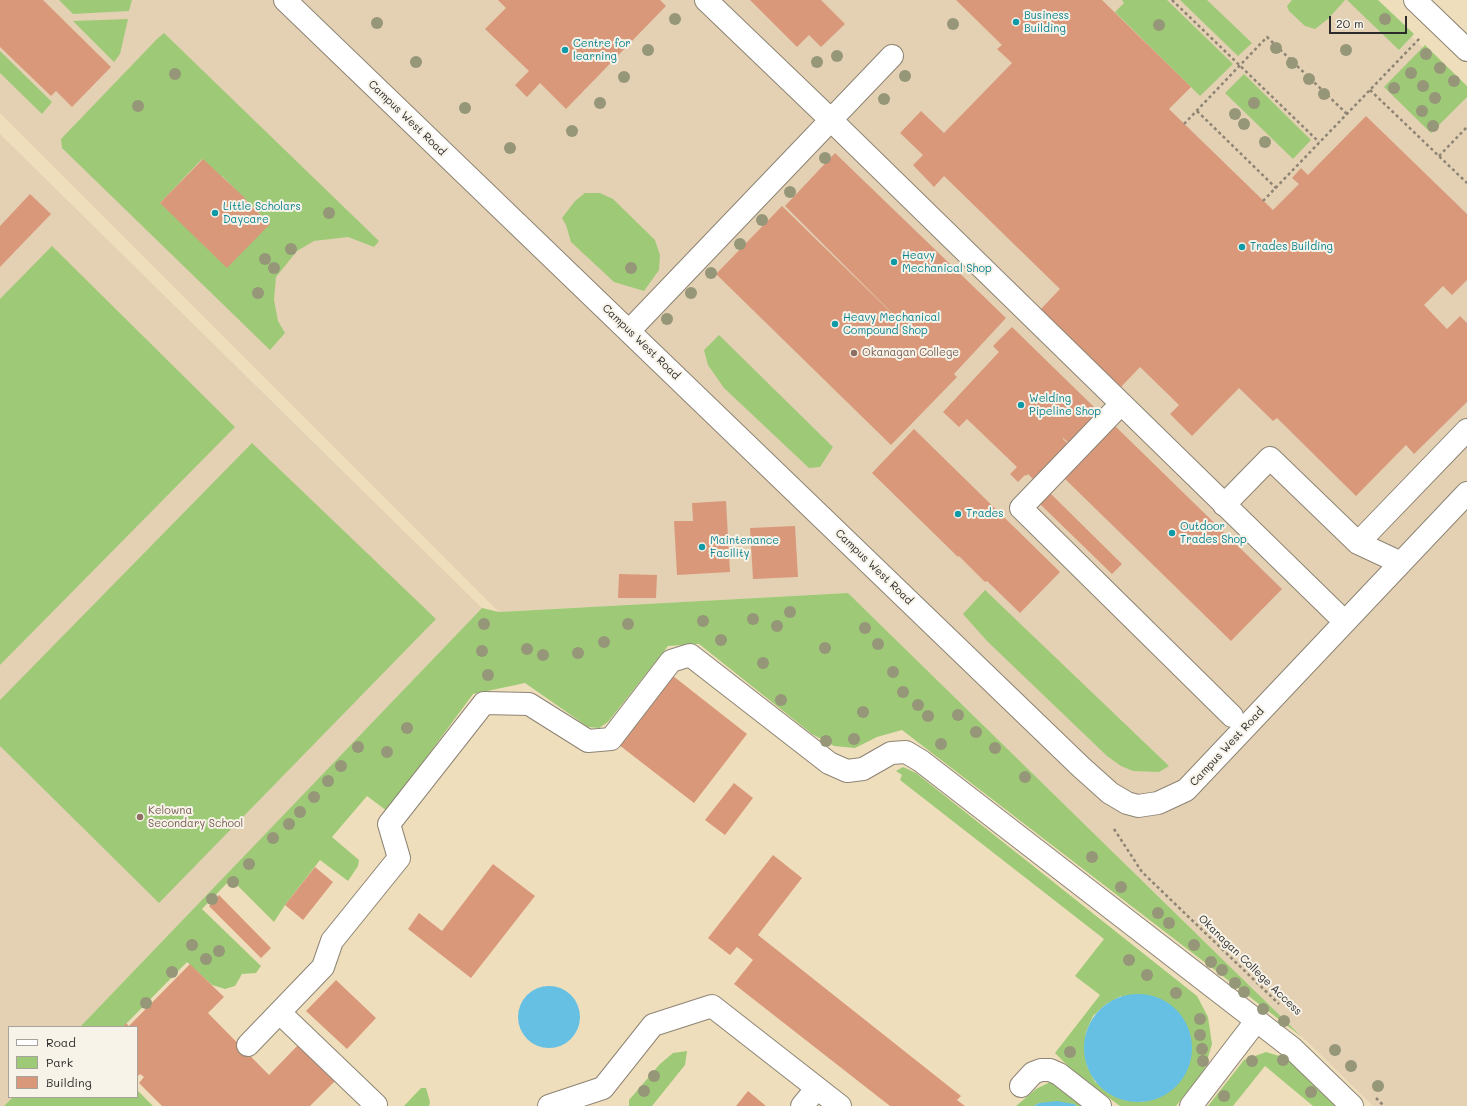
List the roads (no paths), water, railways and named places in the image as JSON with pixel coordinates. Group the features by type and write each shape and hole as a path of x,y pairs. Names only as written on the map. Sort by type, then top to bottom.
{"street":[{"name":"Campus West Road","path":"285,0 1081,767 1110,793 1127,803 1138,806 1158,803 1186,790 1467,493"},
{"path":"706,0 1345,622"},
{"path":"1419,1 1467,50"},
{"path":"629,330 892,56"},
{"path":"1120,404 1021,508 1232,716"},
{"path":"1358,543 1467,430"},
{"path":"1224,505 1270,458 1358,543 1401,563"},
{"path":"248,1045 323,967 332,941 399,858 389,824 484,703 529,704 588,741 611,739 671,661 690,655 829,763 847,771 862,768 891,753 906,752 921,760 1292,1048 1352,1106"},
{"path":"549,1106 603,1088 653,1025 712,1006 840,1106"},
{"path":"280,1012 376,1105"},
{"path":"1191,1106 1257,1020"},
{"path":"1021,1086 1033,1073 1041,1070 1050,1070 1059,1074 1100,1106"},
{"path":"802,1106 817,1088"}],"water":[{"path":"543,986 555,986 571,995 578,1005 580,1017 578,1029 571,1039 555,1048 543,1048 532,1043 523,1034 518,1023 518,1011 523,1000 532,991"},
{"path":"1138,994 1159,998 1176,1010 1188,1027 1192,1048 1188,1069 1176,1086 1159,1098 1138,1102 1117,1098 1100,1086 1088,1069 1084,1048 1088,1027 1100,1010 1117,998"},
{"path":"1057,1101 1074,1104 1077,1106 1034,1106 1039,1103"}],"place":[{"name":"Business Building","path":"1016,22"},
{"name":"Centre for learning","path":"565,50"},
{"name":"Little Scholars Daycare","path":"215,213"},
{"name":"Trades Building","path":"1242,247"},
{"name":"Heavy Mechanical Shop","path":"894,262"},
{"name":"Heavy Mechanical Compound Shop","path":"835,324"},
{"name":"Okanagan College","path":"854,353"},
{"name":"Welding Pipeline Shop","path":"1021,405"},
{"name":"Trades","path":"958,514"},
{"name":"Outdoor Trades Shop","path":"1172,533"},
{"name":"Maintenance Facility","path":"702,547"},
{"name":"Kelowna Secondary School","path":"140,817"}]}
